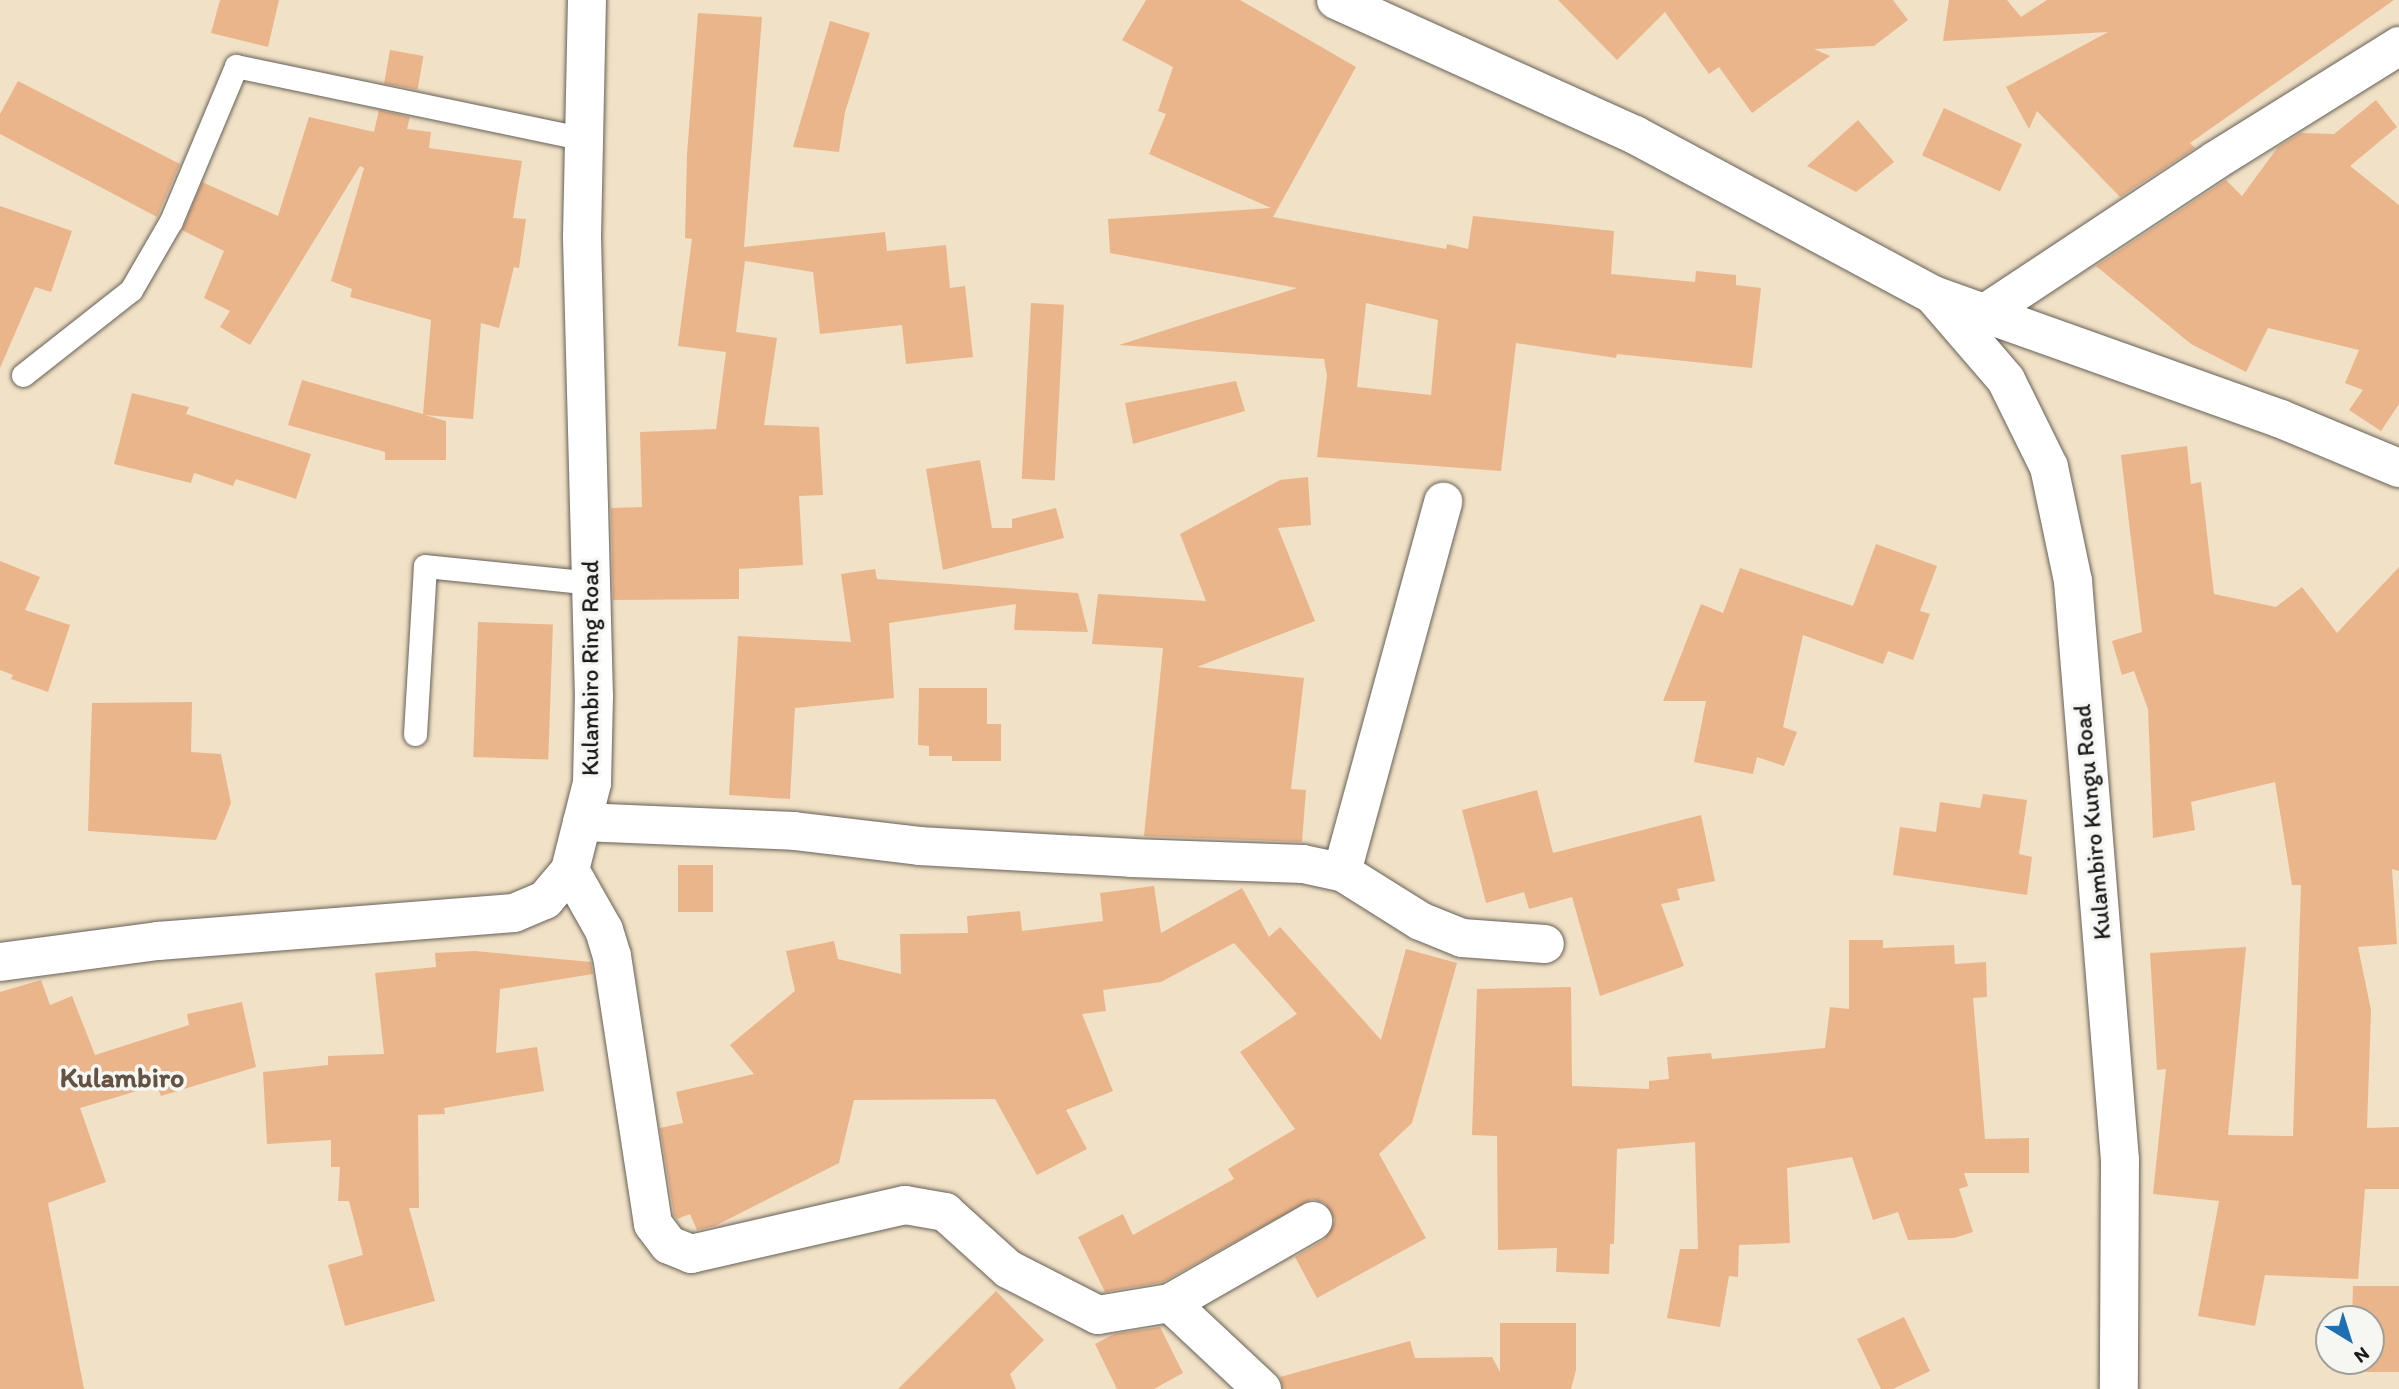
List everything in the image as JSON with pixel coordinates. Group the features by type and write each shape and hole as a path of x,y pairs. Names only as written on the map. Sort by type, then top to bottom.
{"street":[{"name":"Kulambiro Ring Road","path":"0,962 158,941 514,913 545,900 570,870 592,782 584,139 587,0"},
{"path":"1336,0 1635,135 1933,295 1988,311 2281,419 2399,468"},
{"path":"1988,311 2216,160 2399,46"},
{"name":"Kulambiro Kungu Road","path":"1933,295 2006,380 2049,467 2073,581 2120,1160 2119,1389"},
{"path":"1342,872 1443,502"},
{"path":"582,822 794,831 919,846 1104,857 1303,864 1342,872 1420,921 1462,938 1545,944"},
{"path":"570,870 604,930 612,956 653,1224 669,1245 691,1254 905,1205 945,1212 1008,1269 1098,1315 1170,1303 1313,1221"},
{"path":"1170,1303 1262,1389"}],"lane":[{"path":"23,375 131,290 171,221 236,66 584,139"},
{"path":"415,734 425,566 591,583"}],"building":[{"path":"220,0 279,0 268,47 211,33"},
{"path":"1146,0 1240,0 1356,67 1273,217 1446,249 1447,244 1468,249 1473,216 1614,231 1611,274 1695,282 1696,271 1736,275 1736,285 1761,288 1752,368 1617,354 1616,358 1516,343 1501,471 1317,457 1327,376 1324,359 1119,345 1297,288 1110,253 1108,219 1271,208 1149,154 1166,114 1158,111 1173,67 1122,40","holes":["1366,303 1438,320 1431,395 1357,387"]},
{"path":"1558,0 1893,0 1908,20 1874,46 1814,49 1830,56 1752,113 1719,67 1709,74 1665,12 1617,60"},
{"path":"1949,0 2007,0 2021,17 2047,0 2394,0 2190,143 2195,148 2120,197 2037,111 2029,129 2006,87 2108,32 1943,41"},
{"path":"698,13 762,17 744,247 885,232 887,251 946,245 950,288 965,286 973,357 906,364 902,325 820,334 813,272 745,261 736,332 777,338 764,425 819,427 823,495 799,496 803,565 739,569 739,599 613,600 611,508 642,507 640,432 716,429 726,352 678,346 692,239 685,238 687,154"},
{"path":"830,21 870,33 845,112 839,152 793,147"},
{"path":"390,50 423,56 418,89 384,83"},
{"path":"18,81 180,164 157,217 0,134 0,114"},
{"path":"2376,100 2397,127 2350,166 2399,205 2399,404 2381,431 2349,410 2363,390 2345,383 2359,350 2268,328 2246,372 2191,344 2096,266 2226,180 2242,196 2278,147 2301,133 2334,134"},
{"path":"1944,108 2022,144 2000,191 1922,155"},
{"path":"379,110 410,117 407,129 431,132 429,148 522,161 513,218 526,219 519,268 514,267 499,328 481,323 473,419 425,415 446,421 446,460 385,460 385,452 288,425 302,380 423,414 431,320 350,297 352,289 331,281 364,168 360,166 250,345 220,327 230,311 204,298 224,251 182,230 202,182 278,216 309,117 374,132"},
{"path":"1858,120 1894,162 1856,192 1807,166"},
{"path":"0,206 72,231 51,292 35,287 0,368"},
{"path":"1031,303 1064,305 1055,480 1022,479"},
{"path":"1236,381 1245,411 1133,444 1125,403"},
{"path":"132,393 189,407 186,414 311,454 296,499 236,479 233,486 194,473 191,483 114,464"},
{"path":"2187,446 2191,484 2201,482 2214,594 2276,607 2302,587 2337,633 2399,567 2399,871 2392,869 2397,944 2358,947 2371,1010 2367,1128 2399,1127 2399,1189 2365,1189 2358,1279 2265,1275 2255,1326 2198,1316 2219,1201 2153,1194 2166,1069 2157,1070 2150,953 2246,947 2228,1135 2293,1136 2301,885 2292,885 2275,782 2191,802 2195,830 2153,838 2148,709 2134,671 2122,675 2112,641 2142,632 2121,455"},
{"path":"980,460 992,528 1012,528 1012,519 1056,508 1064,538 943,570 926,469"},
{"path":"1308,477 1311,525 1278,528 1315,621 1197,667 1304,678 1291,789 1306,790 1302,842 1144,836 1163,648 1092,644 1098,594 1206,601 1180,534 1280,480"},
{"path":"1876,544 1937,566 1920,611 1930,614 1913,660 1888,651 1883,664 1803,635 1783,727 1797,732 1784,766 1757,757 1753,774 1694,762 1706,701 1663,701 1701,604 1723,613 1740,568 1853,606"},
{"path":"0,561 40,577 25,610 70,625 48,692 11,679 13,675 0,670"},
{"path":"875,569 877,579 1078,593 1088,632 1014,630 1016,604 889,623 894,698 795,708 790,799 729,795 738,636 851,642 841,574"},
{"path":"478,622 553,625 548,760 473,757"},
{"path":"919,688 987,688 987,724 1001,724 1001,761 952,761 952,756 929,756 929,746 918,745"},
{"path":"192,702 191,752 221,754 231,803 216,840 88,831 92,703"},
{"path":"1537,790 1553,853 1701,815 1715,881 1677,889 1680,900 1661,904 1684,966 1600,996 1572,897 1529,909 1524,892 1486,903 1462,810"},
{"path":"1983,794 2027,800 2019,854 2032,857 2027,895 1893,875 1900,827 1936,832 1940,802 1980,808"},
{"path":"678,865 713,865 713,912 678,912"},
{"path":"1154,886 1161,933 1242,888 1269,937 1280,927 1381,1040 1406,949 1457,963 1412,1123 1379,1154 1426,1238 1317,1298 1295,1257 1324,1240 1335,1220 1325,1203 1312,1199 1163,1282 1105,1292 1078,1237 1123,1214 1133,1235 1234,1179 1228,1169 1295,1129 1240,1052 1297,1014 1234,943 1161,982 1103,990 1106,1011 1082,1014 1113,1091 1066,1110 1087,1149 1037,1175 995,1099 854,1100 839,1163 715,1226 697,1230 690,1214 677,1219 674,1215 660,1128 683,1123 676,1092 754,1074 730,1045 795,991 786,951 834,941 838,959 901,974 900,934 968,933 967,916 1020,911 1022,931 1103,921 1100,893"},
{"path":"1849,940 1883,940 1883,948 1954,945 1955,964 1986,962 1987,997 1973,998 1985,1139 2029,1138 2029,1173 1964,1173 1968,1186 1959,1189 1973,1232 1954,1238 1908,1240 1898,1212 1873,1220 1852,1157 1787,1168 1790,1243 1739,1245 1738,1277 1729,1276 1720,1327 1667,1318 1680,1249 1698,1249 1695,1142 1617,1149 1614,1244 1610,1244 1609,1274 1556,1272 1557,1248 1498,1250 1497,1136 1472,1135 1477,989 1571,987 1572,1086 1649,1089 1649,1081 1669,1079 1667,1057 1711,1053 1712,1059 1825,1048 1830,1007 1849,1009"},
{"path":"475,951 591,962 593,974 500,989 496,1053 537,1047 544,1091 444,1108 445,1114 418,1115 419,1208 409,1208 435,1301 345,1326 328,1265 363,1255 349,1201 338,1201 340,1167 331,1167 331,1140 267,1144 263,1072 328,1065 328,1056 384,1054 375,973 436,967 435,953"},
{"path":"41,980 50,1005 72,996 95,1055 189,1025 187,1014 242,1002 256,1067 161,1096 157,1085 80,1108 106,1182 48,1203 84,1389 0,1389 0,992"},
{"path":"2353,1286 2399,1286 2399,1372 2385,1372 2385,1305 2352,1305"},
{"path":"996,1291 1044,1340 1010,1374 1016,1389 898,1389"},
{"path":"1904,1317 1930,1371 1893,1389 1881,1389 1857,1339"},
{"path":"1500,1323 1576,1323 1576,1370 1571,1389 1283,1389 1280,1377 1410,1341 1415,1358 1492,1357 1500,1372"},
{"path":"1160,1327 1183,1373 1154,1389 1117,1389 1095,1344 1114,1334"}],"district":[{"name":"Kulambiro","path":"122,1077"}]}
